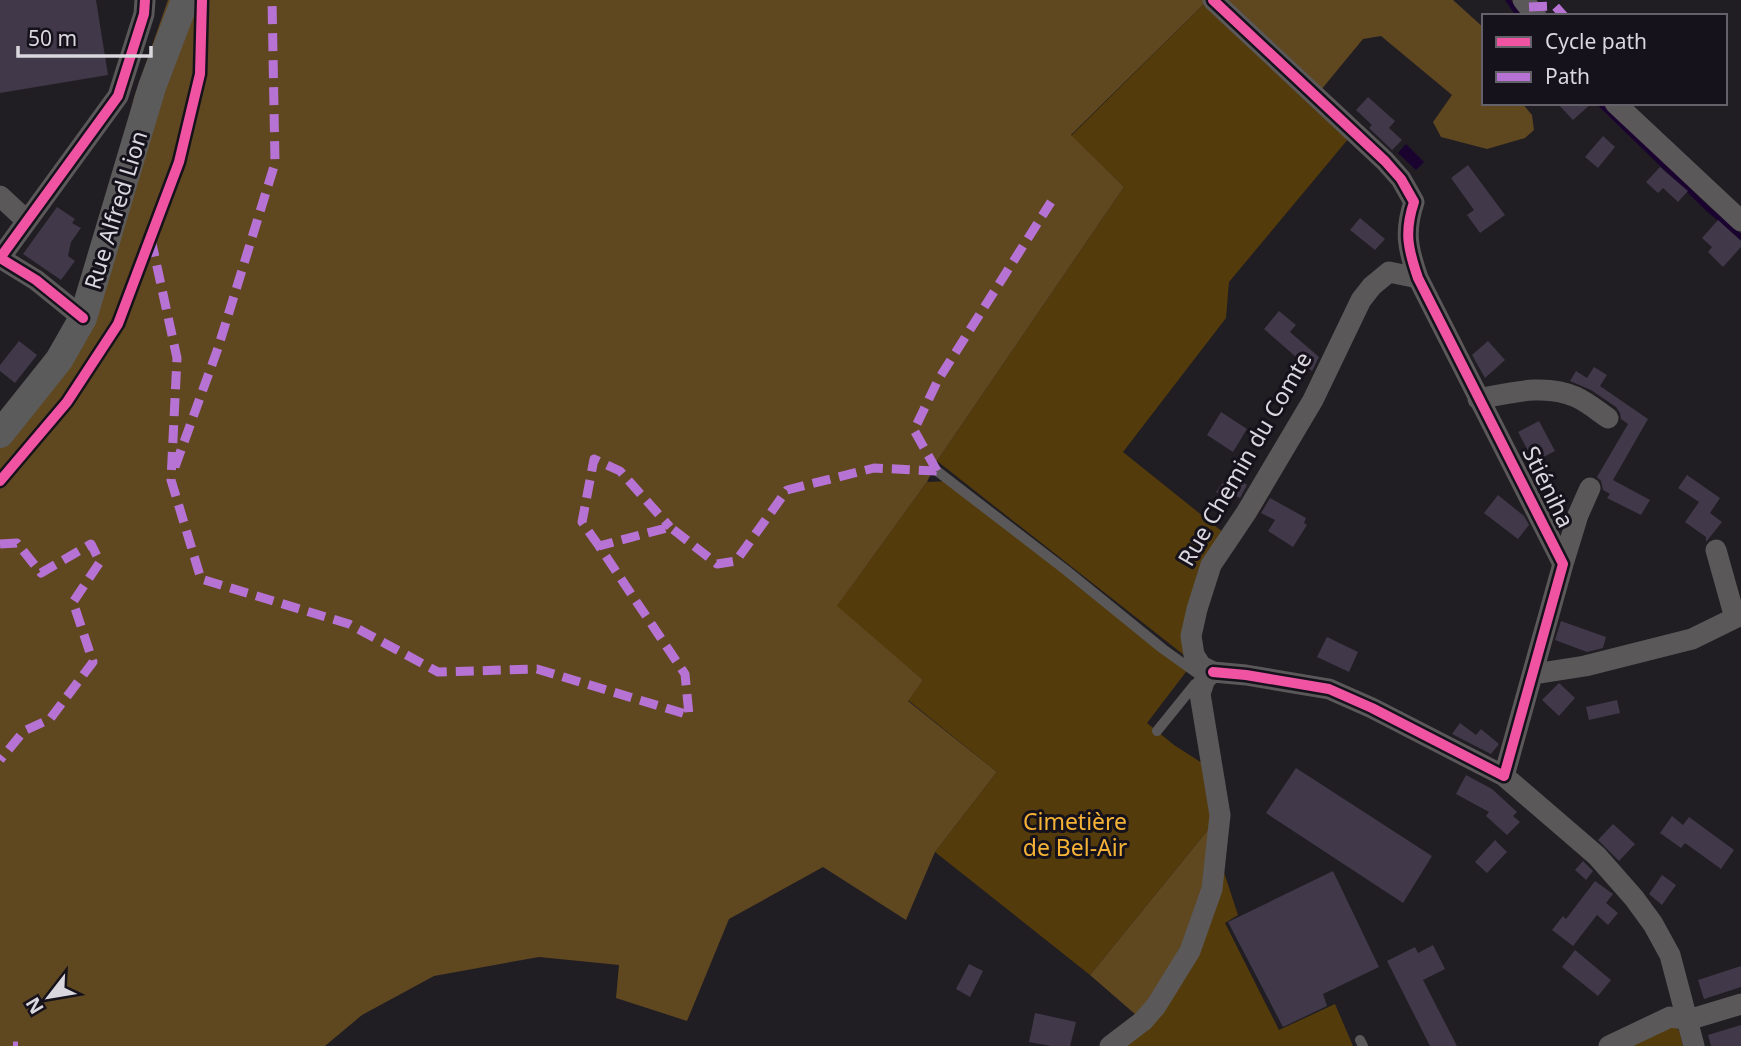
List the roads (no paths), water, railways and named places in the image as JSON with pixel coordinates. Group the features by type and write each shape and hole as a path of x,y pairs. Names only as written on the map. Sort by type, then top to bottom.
{"main road":[{"name":"Rue Alfred Lion","path":"83,318 152,88 186,0"},
{"path":"0,434 59,360 83,318"}],"street":[{"name":"Rue Alfred Lion","path":"83,318 36,280 0,258 118,96 144,14 145,0"},
{"name":"Stiéniha","path":"1213,0 1401,178 1414,202 1408,220 1408,247 1418,278 1563,564"},
{"path":"1523,0 1534,14"},
{"path":"1617,105 1741,221"},
{"path":"0,196 27,221"},
{"name":"Rue Chemin du Comte","path":"1209,675 1194,655 1191,636 1196,610 1211,565 1246,513 1314,400 1361,300 1372,286 1389,272 1418,278"},
{"path":"1478,399 1523,390 1556,391 1577,397 1608,418"},
{"name":"Stiéniha","path":"1504,776 1563,564 1578,515 1590,488"},
{"path":"1534,674 1585,666 1692,639 1738,617 1716,550"},
{"path":"1110,1046 1143,1021 1156,1006 1190,951 1212,889 1220,815 1200,694 1209,675 1246,675 1329,690 1372,708 1504,776 1597,856 1653,924 1670,955 1695,1046"},
{"path":"1609,1046 1670,1017 1688,1020 1741,1004"}],"lane":[{"path":"937,471 1163,649 1209,675 1195,684 1157,731"}],"waterway":[{"path":"1508,0 1518,14"},
{"path":"1601,105 1708,209 1741,237"}],"park label":[{"name":"Cimetière de Bel-Air","path":"1075,835"}]}
